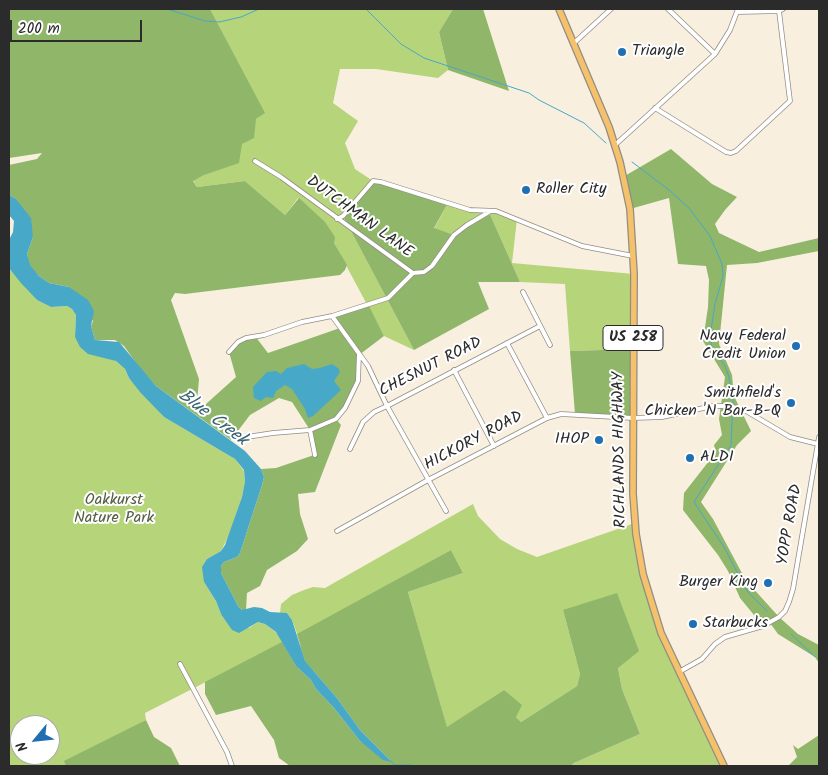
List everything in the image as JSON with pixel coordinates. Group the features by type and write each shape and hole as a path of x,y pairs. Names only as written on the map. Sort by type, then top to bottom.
{"main road":[{"name":"RICHLANDS HIGHWAY","path":"559,9 615,145 630,209 633,256 633,494 639,554 654,613 679,672 724,766"}],"street":[{"path":"574,43 610,9"},
{"path":"668,9 715,54"},
{"path":"615,145 655,108 715,54 726,38 738,11 781,10 790,101 736,151 726,152 655,108"},
{"name":"DUTCHMAN LANE","path":"255,161 281,177 413,274 424,272 432,266 454,235 490,212"},
{"path":"337,219 343,216 373,181 381,182 470,210 496,211 582,246 633,256"},
{"path":"228,352 238,342 246,338 302,322 332,316 388,298 413,274"},
{"path":"523,292 550,345"},
{"path":"332,316 368,366 387,406 446,511"},
{"name":"CHESNUT ROAD","path":"350,449 363,422 374,412 540,326"},
{"path":"507,343 547,418"},
{"path":"247,437 310,430 336,419 345,408 358,381 359,354"},
{"path":"454,370 494,446"},
{"name":"HICKORY ROAD","path":"337,531 428,480 547,418 562,414 633,418 662,417 714,406 740,408 790,437 818,444"},
{"path":"310,430 314,455"},
{"name":"YOPP ROAD","path":"679,672 702,659 715,644 725,637 763,626 779,617 784,611 789,602 794,582 819,437"},
{"path":"180,664 232,766"}],"green space":[{"path":"9,9 210,9 265,113 256,119 254,138 242,144 239,163 204,175 193,181 197,187 245,181 285,215 299,198 325,222 335,237 334,243 347,265 340,275 185,294 175,293 171,300 199,379 196,413 236,377 229,352 238,342 255,336 268,353 340,328 332,316 368,304 384,336 359,355 358,381 353,393 336,419 341,425 315,492 298,494 300,514 308,539 297,551 267,570 260,586 247,593 246,610 242,610 238,606 221,573 221,566 224,562 237,557 240,553 264,477 261,469 276,468 314,455 310,430 292,402 279,398 250,415 231,440 156,386 124,346 115,340 95,340 91,326 93,321 69,287 49,283 29,265 27,254 33,237 15,198 9,195 9,165 37,159 42,153 9,158"},
{"path":"210,9 453,9 439,32 448,70 438,78 376,69 340,69 333,103 358,121 345,143 355,169 373,181 343,216 414,350 384,336 334,243 298,198 285,215 245,181 197,187 193,180 204,175 242,144 256,119 264,113"},
{"path":"453,9 483,9 509,91 448,70 439,32"},
{"path":"671,149 712,184 737,197 715,224 719,233 759,252 819,238 819,251 757,263 727,265 719,344 732,375 734,396 751,431 737,445 701,502 713,519 744,577 751,586 779,617 798,634 819,645 819,663 815,657 778,634 770,623 763,626 740,598 728,571 718,555 683,510 684,493 716,452 714,445 722,435 719,419 725,377 703,341 708,307 709,280 706,266 678,264 669,198 630,209 623,177"},
{"path":"373,181 448,203 434,228 454,235 489,212 520,282 478,282 489,309 414,350 343,216"},
{"path":"448,203 470,210 496,211 517,219 512,263 634,274 633,349 570,351 565,284 520,282 489,212 454,235 434,229"},
{"name":"Oakkurst Nature Park","path":"9,268 37,300 51,307 67,306 72,309 76,315 75,337 116,361 125,369 129,378 164,417 235,459 244,471 245,481 242,497 230,533 221,551 207,559 204,582 216,601 221,614 249,628 258,622 265,624 278,634 296,666 301,644 292,620 287,613 280,613 281,604 292,595 304,590 313,587 325,588 473,504 478,516 500,539 517,549 537,557 635,523 654,613 724,766 571,766 640,734 622,689 618,668 563,610 580,674 577,686 521,722 516,717 504,690 447,728 408,592 463,573 451,550 343,610 394,682 247,661 145,713 146,720 142,722 106,766 9,766"},
{"path":"633,349 633,418 575,414 570,351"},
{"path":"451,550 463,573 408,592 447,727 504,690 522,705 516,717 521,722 577,686 580,674 563,610 617,593 639,651 618,668 622,689 640,734 571,766 290,766 279,758 274,740 251,706 216,715 205,694 205,682 282,642 296,666 311,680 316,689 360,741 391,761 360,730 337,698 305,661 297,634"},
{"path":"146,720 154,737 171,748 180,766 66,766 64,761"},
{"path":"819,735 819,766 788,766 797,757 793,745 798,749"}],"water":[{"path":"9,195 15,198 31,218 33,237 27,254 30,265 39,276 49,283 69,287 88,300 94,311 91,326 95,340 119,342 156,386 245,451 261,469 264,477 262,485 240,553 237,557 224,562 221,566 221,573 238,606 242,610 254,607 270,612 287,613 292,620 305,661 337,698 360,730 392,762 383,760 360,741 316,689 311,680 296,666 276,632 265,624 258,622 239,633 232,630 221,614 216,601 204,582 202,567 207,559 221,551 225,545 242,497 245,481 244,470 235,459 164,417 140,392 129,378 125,369 116,361 88,354 80,347 75,337 76,315 72,309 67,306 51,307 37,300 21,283 9,268 9,240 13,232 14,221 9,215"},
{"path":"304,364 312,369 332,364 340,372 334,381 341,390 313,416 308,418 305,409 292,389 285,385 276,391 273,398 266,397 261,401 254,398 253,387 267,372 276,371 281,374 287,368"}],"waterway":[{"path":"167,9 205,21 219,22 241,17 259,9"},
{"path":"366,9 401,44 424,58 529,93 584,123 606,143"},
{"path":"632,162 689,208 710,236 722,264 723,276 715,304 710,336 712,348 725,366 729,377 733,400 731,445 694,502 724,547 747,591 767,611"},
{"path":"791,634 815,657"},
{"name":"Blue Creek","path":"391,761 394,765 415,766"}],"place":[{"name":"Triangle","path":"622,52"},
{"name":"Roller City","path":"526,190"},
{"name":"Navy Federal Credit Union","path":"796,346"},
{"name":"Smithfield's Chicken 'N Bar-B-Q","path":"791,403"},
{"name":"IHOP","path":"599,440"},
{"name":"ALDI","path":"690,458"},
{"name":"Burger King","path":"768,583"},
{"name":"Starbucks","path":"693,624"}]}
